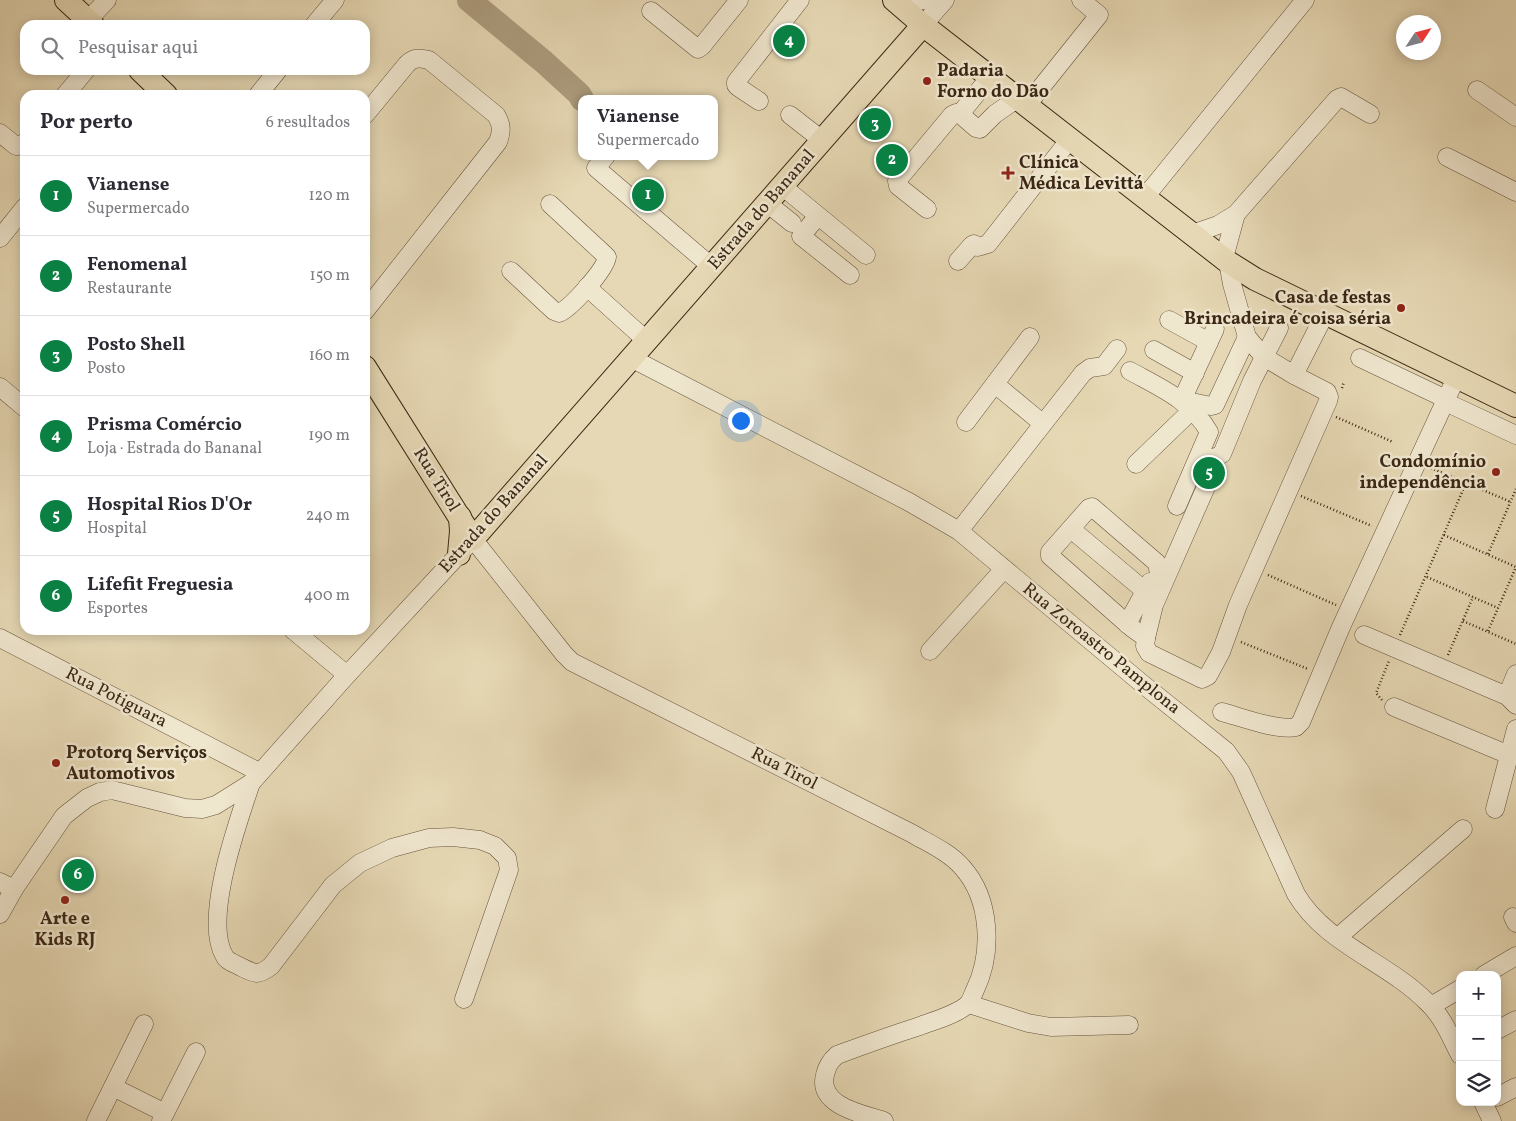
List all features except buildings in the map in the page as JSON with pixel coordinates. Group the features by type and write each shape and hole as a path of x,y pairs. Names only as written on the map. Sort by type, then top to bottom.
{"main road":[{"path":"66,0 88,20"},
{"path":"895,1 923,25 1192,234 1255,279 1516,406"},
{"name":"Estrada do Bananal","path":"466,546 923,25"},
{"path":"145,75 161,90"},
{"name":"Rua Tirol","path":"370,375 460,517 461,531 466,546"},
{"path":"446,495 469,508 478,509 492,506 511,496"}],"street":[{"path":"93,20 107,0"},
{"path":"318,20 335,0"},
{"path":"651,11 698,49 739,0"},
{"path":"758,101 738,87 736,82 800,0"},
{"path":"895,1 906,3 924,0"},
{"name":"Estrada do Bananal","path":"923,25 946,0"},
{"path":"927,209 898,186 897,181 952,114 960,114 976,128 980,129 994,114 1022,101 1099,15 1081,0"},
{"path":"1145,197 1305,0"},
{"path":"370,109 407,64 412,59 419,58 429,60 496,114 501,123 502,132 498,142 370,305"},
{"path":"69,90 82,75"},
{"path":"262,90 274,75"},
{"path":"960,114 990,77"},
{"path":"1477,90 1516,117"},
{"path":"1192,234 1218,225 1236,214 1337,99 1341,97 1346,98 1370,114"},
{"path":"790,115 822,140"},
{"path":"0,133 16,146 20,145"},
{"path":"958,261 972,245 974,244 978,247 988,244 1070,139"},
{"path":"1447,156 1516,192"},
{"path":"603,160 596,168 712,267"},
{"path":"782,186 866,255"},
{"path":"767,203 792,223"},
{"path":"511,271 554,311 559,313 568,308 605,264 607,257 550,204"},
{"path":"0,238 20,213"},
{"path":"1205,456 1212,471 1154,605 1145,646 1149,653 1202,679 1208,676 1221,652 1238,605 1329,397 1327,392 1264,357 1247,337 1226,260 1236,214"},
{"path":"818,216 801,236 850,275"},
{"path":"587,287 647,340"},
{"path":"1294,375 1326,314"},
{"path":"1136,464 1187,405 1195,373 1212,335 1170,320"},
{"path":"1205,456 1222,454 1252,381 1279,328"},
{"path":"966,422 1030,337"},
{"path":"1187,405 1215,405 1247,337"},
{"path":"959,531 1082,373 1090,368 1104,366 1117,349"},
{"path":"1154,350 1195,373"},
{"path":"1177,506 1205,456 1209,432 1239,371 1250,363 1264,357"},
{"name":"Rua Zoroastro Pamplona","path":"631,358 909,502 959,531 1226,751 1240,772 1304,908 1338,937 1431,1006 1456,1047"},
{"path":"1360,358 1516,435"},
{"path":"1130,371 1187,405 1204,423 1209,432"},
{"path":"1222,712 1290,729 1296,728 1301,722 1385,531 1450,402 1456,378"},
{"path":"994,384 1042,423"},
{"path":"0,387 20,404"},
{"path":"1092,507 1154,560 1158,566 1158,579 1143,615 1148,630 1127,624 1050,556 1050,552 1089,508 1092,507"},
{"path":"1071,529 1145,591"},
{"name":"Estrada do Bananal","path":"0,914 7,885 64,816 81,802 100,792 112,790 186,808 202,809 216,805 255,778 466,546"},
{"name":"Rua Tirol","path":"466,546 572,662 911,833 945,853 962,868 975,887 987,933 986,954 980,980 968,1004"},
{"path":"1127,624 1158,566"},
{"path":"930,651 1004,569"},
{"path":"299,635 347,675"},
{"path":"1364,635 1511,700 1516,674"},
{"name":"Rua Potiguara","path":"0,638 255,778"},
{"path":"1394,707 1509,755"},
{"path":"1495,809 1516,729"},
{"path":"255,778 236,827 219,895 218,934 226,959 254,974 263,972 271,966 333,885 343,875 368,859 392,848 429,838 453,837 480,840 495,846 507,858 509,870 464,999"},
{"path":"1338,937 1463,829"},
{"path":"1491,971 1516,956"},
{"path":"1431,1006 1456,991"},
{"path":"884,1121 835,1103 824,1088 824,1078 830,1061 837,1055 941,1018 968,1004 1028,1023 1051,1027 1129,1025"},
{"path":"1501,1028 1516,1020"},
{"path":"96,1121 144,1024"},
{"path":"113,1087 163,1117 196,1052"},
{"path":"1501,1094 1516,1087"},
{"path":"1489,1106 1492,1121"}],"path":[{"path":"1330,415 1393,442"},
{"path":"1428,467 1511,502"},
{"path":"1380,682 1466,483"},
{"path":"1488,554 1516,489"},
{"path":"1296,494 1385,531"},
{"path":"1444,535 1516,567 1488,632"},
{"path":"1262,572 1349,610"},
{"path":"1426,577 1498,608"},
{"path":"1442,668 1473,597"},
{"path":"1463,621 1516,644"},
{"path":"1234,638 1321,675"}],"waterway":[{"path":"469,0 544,62 580,95"}],"place":[{"name":"Prisma Comércio","path":"789,41"},
{"name":"Padaria Forno do Dão","path":"927,81"},
{"name":"Posto Shell","path":"875,124"},
{"name":"Fenomenal","path":"892,160"},
{"name":"Clínica Médica Levittá","path":"1008,173"},
{"name":"Vianense","path":"648,195"},
{"name":"Casa de festas Brincadeira é coisa séria","path":"1401,308"},
{"name":"Condomínio independência","path":"1496,472"},
{"name":"Hospital Rios D'Or","path":"1209,473"},
{"name":"Protorq Serviços Automotivos","path":"56,763"},
{"name":"Lifefit Freguesia","path":"78,875"},
{"name":"Arte e Kids RJ","path":"65,900"}]}
